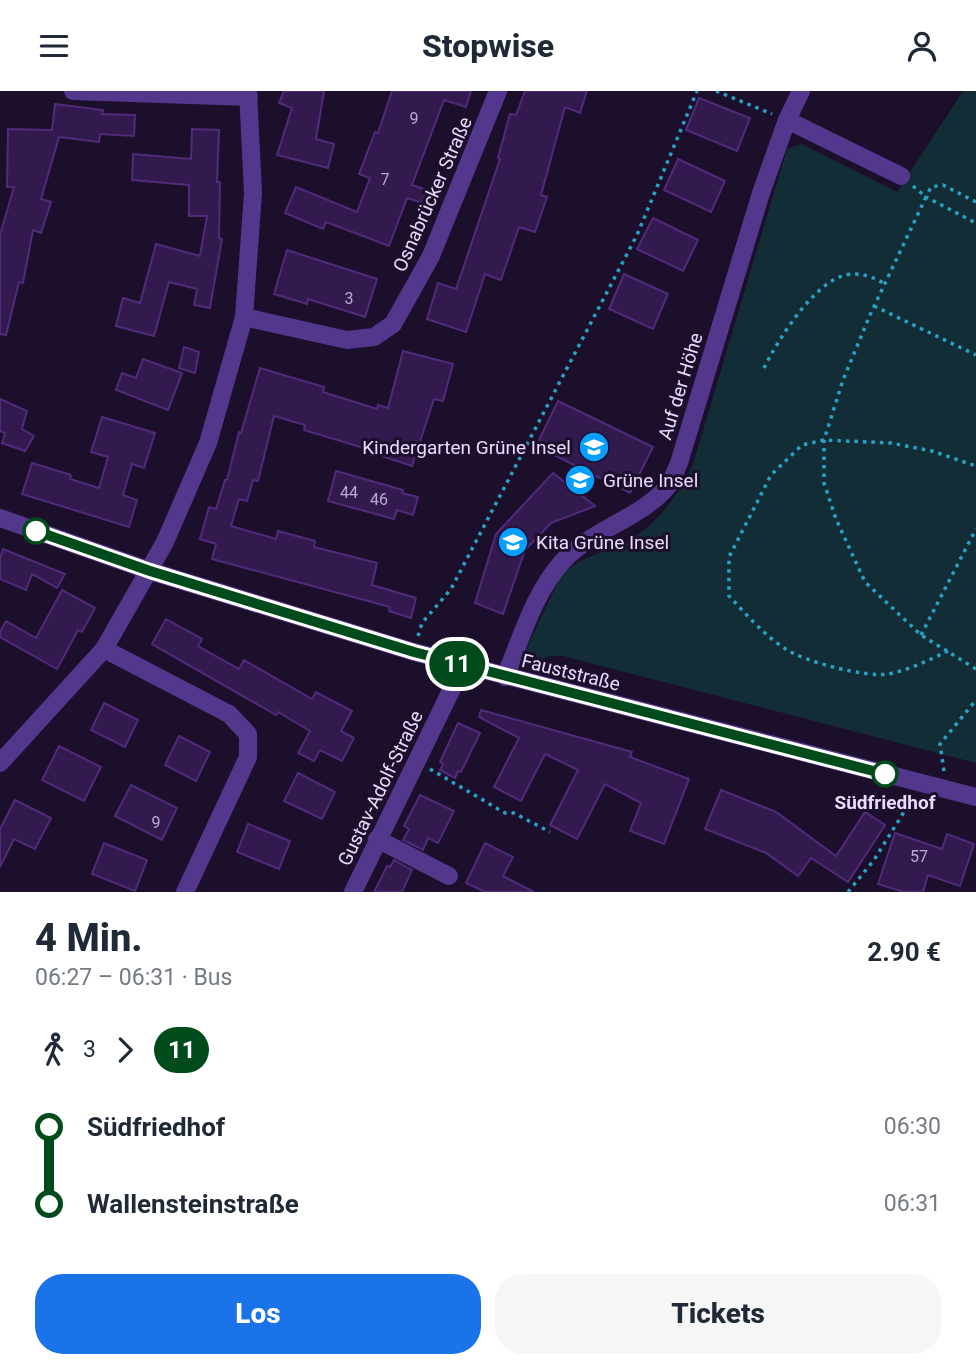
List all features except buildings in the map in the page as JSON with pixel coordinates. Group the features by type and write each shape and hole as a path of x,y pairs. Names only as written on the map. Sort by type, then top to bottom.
{"street":[{"path":"1,759 104,649 150,571 185,499 208,443 244,317 253,193 249,94 73,91"},
{"name":"Osnabrücker Straße","path":"244,317 347,340 374,337 393,324 431,256 498,91"},
{"name":"Auf der Höhe","path":"505,677 536,603 562,561 597,534 639,509 669,483 678,463 761,193 787,120 801,91"},
{"path":"787,120 901,176"},
{"name":"Fauststraße","path":"0,518 150,571 463,666 976,797"},
{"path":"104,649 229,714 248,734 248,757 185,892"},
{"name":"Gustav-Adolf-Straße","path":"353,892 463,666"},
{"path":"377,839 449,876"}],"path":[{"path":"417,638 422,623 452,589 610,290 638,235 697,91"},
{"path":"716,91 787,120"},
{"path":"901,176 926,197 976,223"},
{"path":"976,202 943,185 931,187 874,306 843,380 824,440 824,483 836,519 865,582 921,635 976,669"},
{"path":"764,367 796,315 834,281 851,274 873,277 885,283"},
{"path":"874,306 976,355"},
{"path":"948,651 885,675 835,669 786,650 754,623 729,596 729,557 771,475 802,445 824,440 891,443 932,451 976,466"},
{"path":"921,635 976,529"},
{"path":"848,892 874,860 913,798 932,804 945,767 940,744 976,700"},
{"path":"416,760 505,813 514,813 550,832"}],"shaded area":[{"name":"Südfriedhof","path":"963,91 976,91 976,763 563,656 550,656 537,662 528,659 525,651 561,576 582,561 622,544 645,529 673,499 687,476 693,464 787,149 801,144 897,192"}],"bus line":[{"name":"11","path":"36,531 150,571 414,652 885,774"}],"place":[{"name":"Kindergarten Grüne Insel","path":"594,447"},
{"name":"Grüne Insel","path":"580,480"},
{"name":"Kita Grüne Insel","path":"513,542"},
{"name":"Südfriedhof","path":"885,774"}]}
